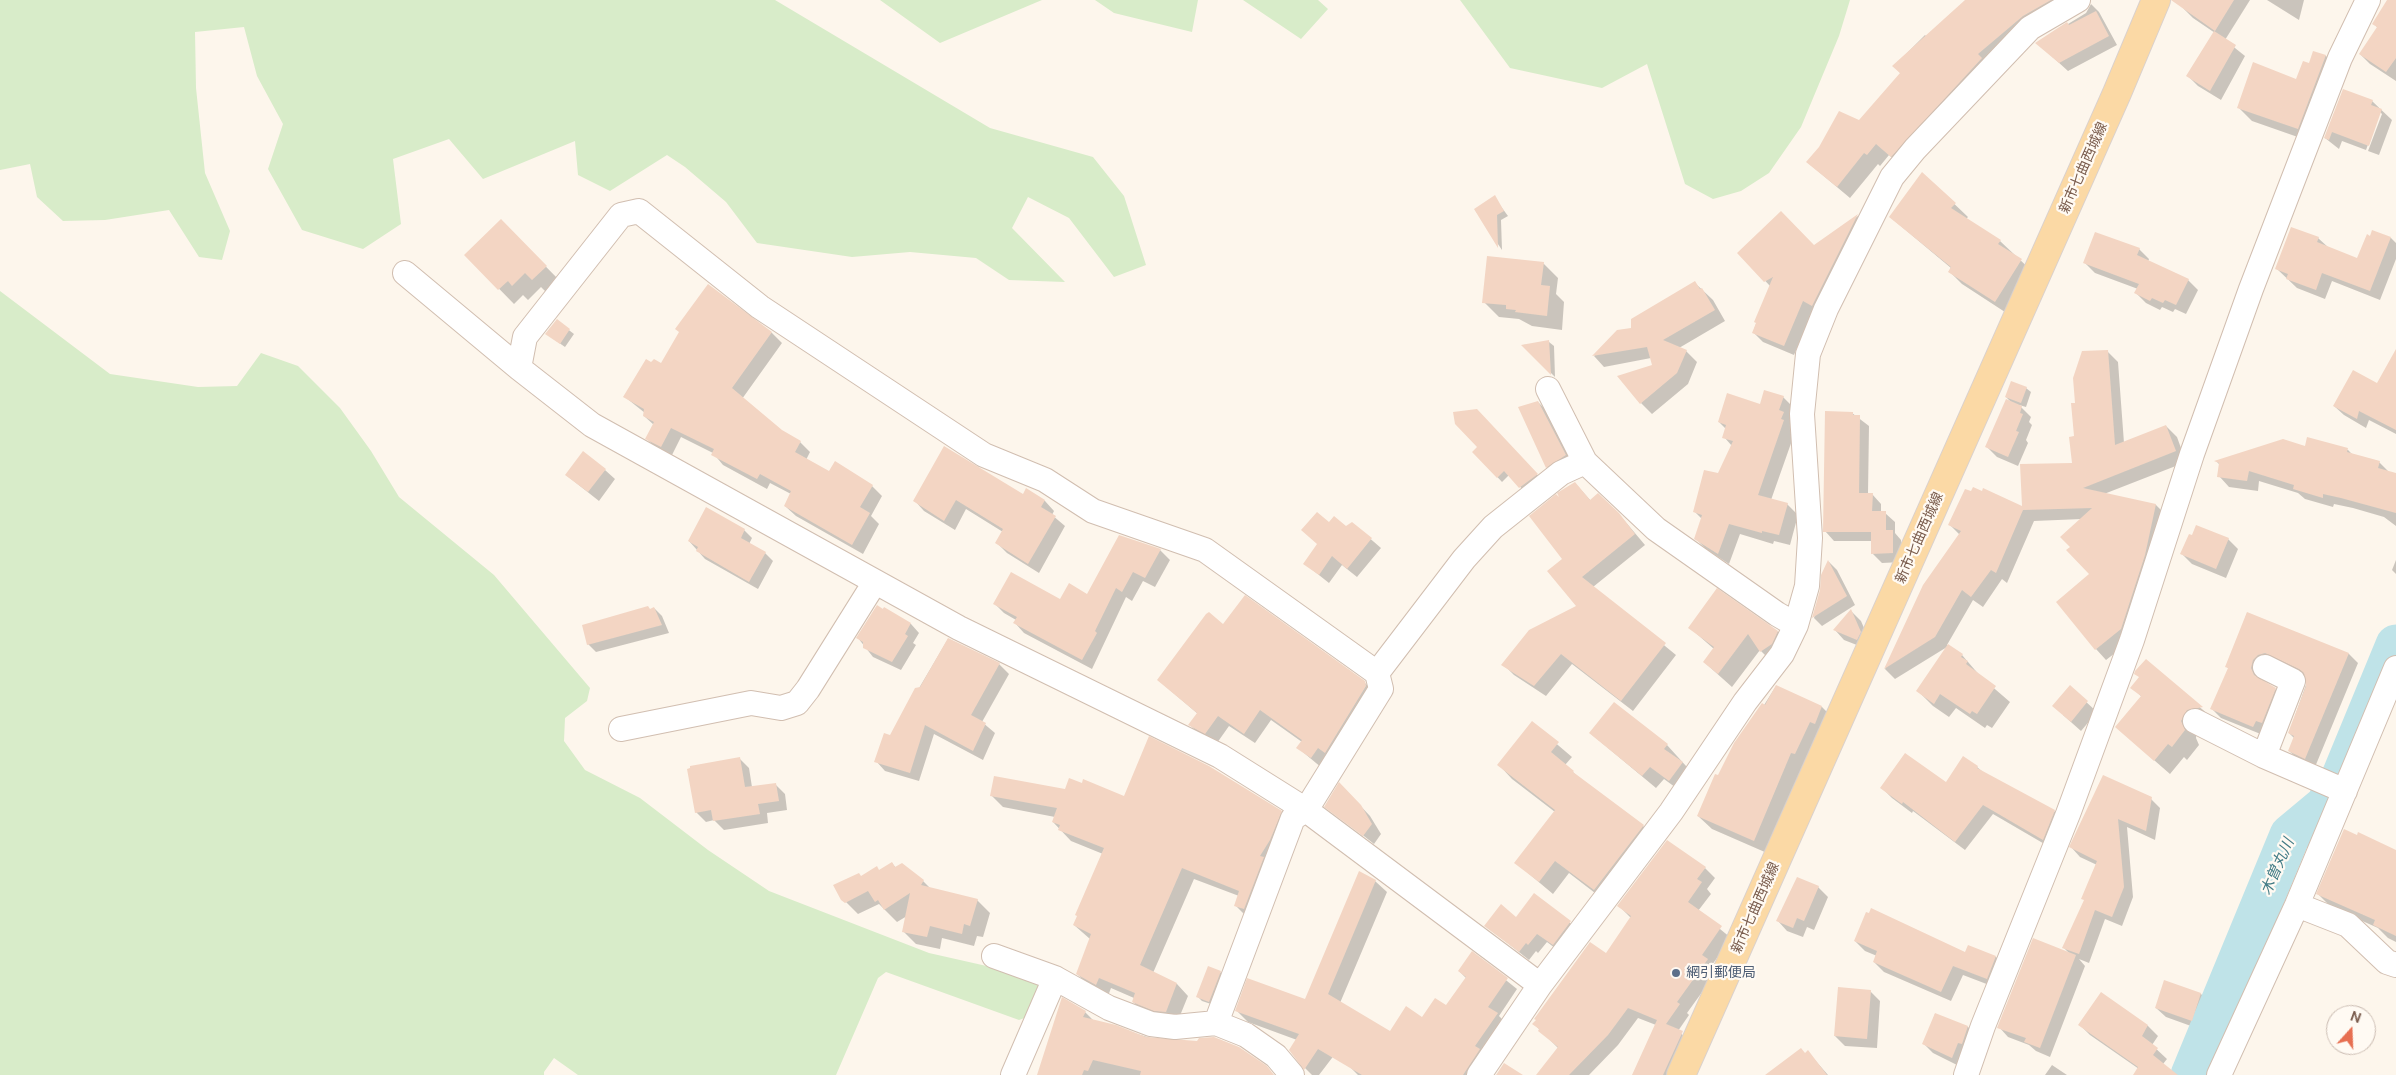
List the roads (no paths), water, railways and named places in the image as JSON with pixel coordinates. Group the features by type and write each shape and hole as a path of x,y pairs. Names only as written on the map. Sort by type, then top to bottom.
{"main road":[{"name":"新市七曲西城線","path":"1681,1075 2118,93 2156,0"}],"street":[{"path":"1480,1075 1540,985 1671,812 1745,702 1782,654 1796,625 1806,586 1810,538 1802,414 1808,354 1826,309 1892,177 1915,149 2030,28 2078,0"},
{"path":"1966,1075 1983,1026 2068,814 2132,640 2192,454 2251,289 2340,58 2368,0"},
{"path":"519,368 525,337 621,215 638,211 760,307 984,455 1045,480 1093,511 1204,550 1376,673 1381,690 1306,810 1293,818 1216,1023"},
{"path":"404,273 592,426 959,628 1220,756 1306,810 1540,985"},
{"path":"1548,389 1585,462 1656,528 1777,614 1796,625"},
{"path":"1376,673 1464,559 1493,527 1561,473 1585,462"},
{"path":"622,730 751,703 781,708 797,703 808,689 875,582"},
{"path":"2264,756 2293,681 2265,667"},
{"path":"2219,1075 2297,905 2396,668"},
{"path":"2195,721 2264,756 2345,792"},
{"path":"2297,905 2348,925 2387,962 2396,965"},
{"path":"994,956 1055,978 1109,1008 1152,1024 1175,1027 1216,1023 1246,1035 1276,1056 1292,1075"},
{"path":"1013,1075 1055,978"}],"waterway":[{"name":"木曽丸川","path":"2191,1075 2290,835 2326,805 2342,776 2396,645"}],"place":[{"name":"網引郵便局","path":"1676,973"}]}
